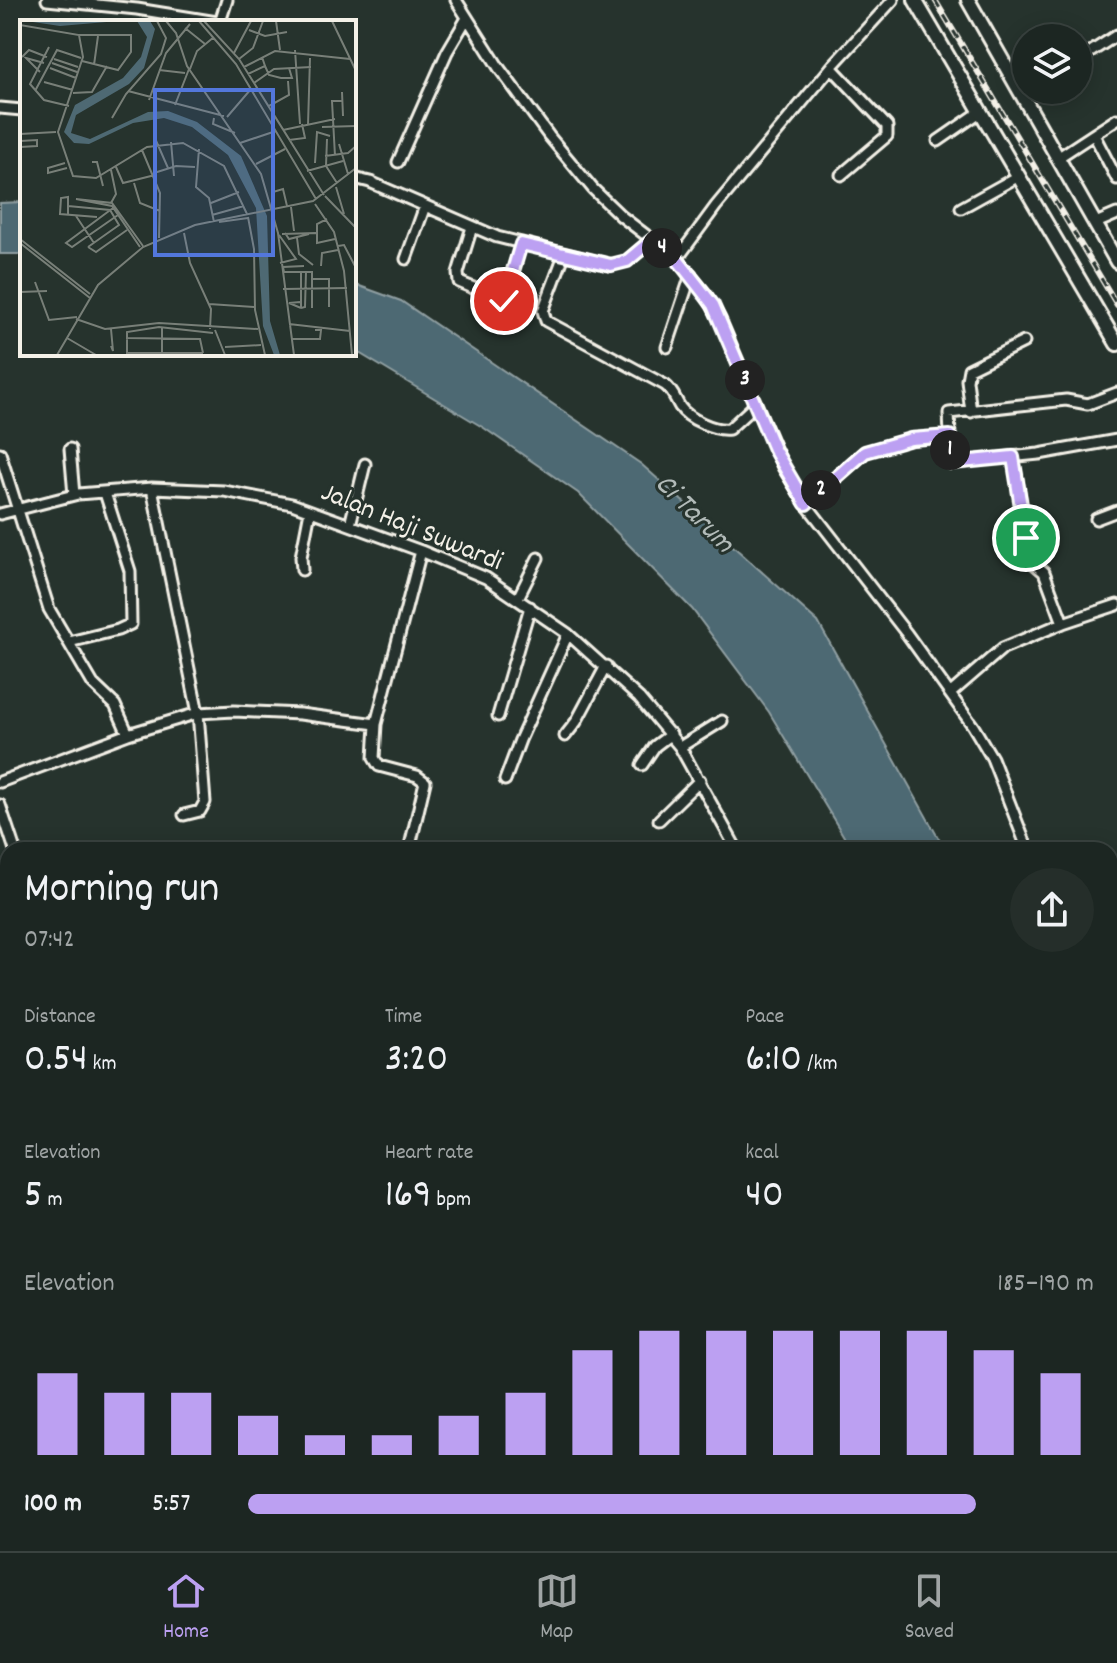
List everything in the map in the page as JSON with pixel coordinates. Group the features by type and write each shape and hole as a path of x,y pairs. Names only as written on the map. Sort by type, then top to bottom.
{"main road":[{"path":"915,0 1117,344"},
{"path":"968,0 1012,70"},
{"path":"1032,104 1117,262"}],"street":[{"path":"47,0 206,20"},
{"path":"220,20 227,0"},
{"path":"456,0 499,68 593,189 677,259 691,275 720,319 783,467 806,504 951,693 992,758 1025,842"},
{"path":"677,259 716,206 893,0"},
{"path":"398,162 447,52 467,18"},
{"path":"1092,51 1117,35"},
{"path":"832,68 887,126 887,136 841,175"},
{"path":"0,108 20,110"},
{"path":"938,141 980,112"},
{"path":"1059,157 1117,119"},
{"path":"1094,135 1117,179"},
{"path":"961,208 1017,177"},
{"path":"356,178 472,227 564,255 617,264 627,261 652,240"},
{"path":"406,259 425,206"},
{"path":"1096,223 1117,214"},
{"path":"472,227 458,273 459,282 504,301"},
{"path":"498,321 521,244"},
{"path":"564,255 543,311 546,321 665,385 684,411 716,428 729,429 755,405"},
{"path":"667,347 691,275"},
{"path":"971,412 967,380 969,369 1024,342"},
{"path":"1117,393 1088,404 1066,400 949,413 951,463 1091,447 1117,440"},
{"path":"806,504 865,452 911,439 950,436"},
{"path":"70,449 74,495"},
{"path":"0,453 49,609 93,684 115,705 128,734"},
{"path":"1013,457 1031,561 1044,572 1063,623"},
{"path":"350,525 365,464"},
{"path":"152,488 198,713 205,802 200,811 184,815"},
{"name":"Jalan Haji Suwardi","path":"0,514 74,495 152,488 205,489 244,494 292,504 486,578 568,634 639,698 680,747 733,842"},
{"path":"69,642 131,624 130,571 105,493"},
{"path":"302,570 301,557 310,511"},
{"path":"1096,519 1117,511"},
{"path":"411,842 425,782 417,776 376,764 376,724 421,551"},
{"path":"518,598 538,558"},
{"path":"951,693 1003,648 1117,605"},
{"path":"498,716 530,607"},
{"path":"505,780 535,703 568,634"},
{"path":"565,736 576,722 606,666"},
{"path":"0,782 128,734 198,713 300,714 376,724"},
{"path":"680,747 722,721"},
{"path":"642,765 655,746 671,734"},
{"path":"659,820 700,780"},
{"path":"0,805 12,842"}],"water":[{"path":"20,202 20,254 0,254 0,203"},
{"name":"Ci Tarum","path":"356,285 401,301 641,464 818,622 941,842 847,842 769,712 692,609 578,493 484,428 356,351"}],"railway":[{"path":"935,0 1117,305"}],"route":[{"path":"504,301 521,244 611,265 627,261 652,240 677,259 713,305 774,449 806,504 865,452 911,439 950,436 951,463 1013,457 1026,538"}]}
